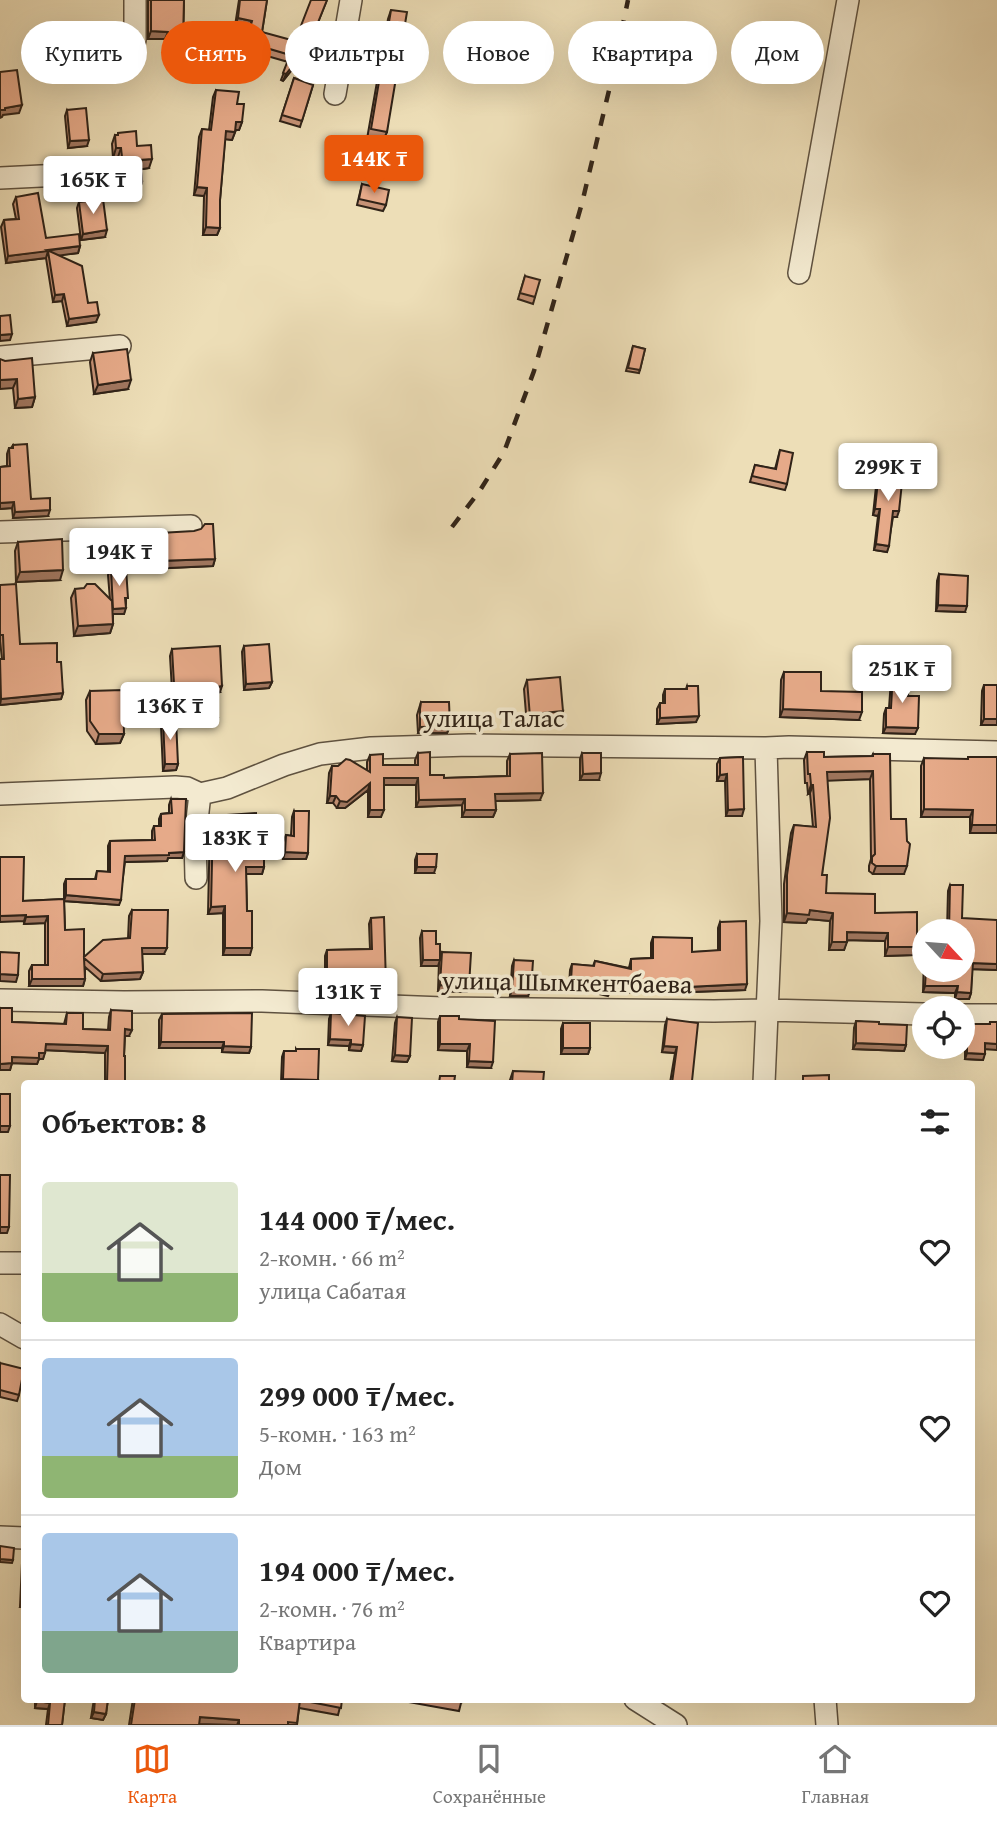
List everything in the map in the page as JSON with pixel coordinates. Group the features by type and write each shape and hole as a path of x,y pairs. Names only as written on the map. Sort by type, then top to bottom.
{"street":[{"path":"135,0 135,21"},
{"path":"334,94 351,0"},
{"path":"799,273 848,0"},
{"path":"0,178 102,173"},
{"path":"0,357 120,346"},
{"path":"0,532 191,526"},
{"name":"улица Талас","path":"0,794 175,787 187,788 200,794 227,788 320,754 371,748 481,745 789,747 997,752"},
{"path":"764,1080 771,921 766,748"},
{"path":"196,878 195,838 200,794"},
{"name":"улица Шымкентбаева","path":"0,999 262,1001 496,1009 912,1014"},
{"path":"975,1015 997,1015"},
{"path":"0,1263 21,1262"},
{"path":"0,1324 21,1336"},
{"path":"0,1537 21,1538"},
{"path":"641,1703 676,1725"},
{"path":"826,1703 827,1725"}],"building":[{"path":"151,0 184,0 183,21 161,21 161,32 151,31"},
{"path":"240,0 267,0 264,21 238,18"},
{"path":"311,0 327,0 319,21 303,21"},
{"path":"391,10 407,12 406,21 389,21"},
{"path":"271,34 285,38 285,54 271,49"},
{"path":"17,70 22,105 0,110 0,72"},
{"path":"292,84 313,85 302,121 282,115"},
{"path":"379,84 395,84 387,132 371,129"},
{"path":"216,90 239,92 237,104 244,104 242,122 236,122 235,132 226,131 220,228 206,227 207,188 197,187 202,129 211,130"},
{"path":"86,108 89,140 70,141 67,110"},
{"path":"136,131 137,146 151,145 152,159 140,160 142,182 125,184 121,148 116,148 115,135"},
{"path":"362,184 389,190 386,205 359,199"},
{"path":"38,193 46,238 79,234 80,246 47,250 82,266 88,303 97,302 99,315 69,319 64,294 55,295 48,251 8,256 4,220 19,219 16,197"},
{"path":"103,199 107,230 83,234 79,202"},
{"path":"525,276 540,280 535,297 520,293"},
{"path":"10,315 12,334 0,335 0,316"},
{"path":"633,346 645,349 640,370 628,368"},
{"path":"127,349 131,380 98,385 93,353"},
{"path":"32,358 35,397 18,399 17,379 0,380 0,359 5,361"},
{"path":"27,444 31,499 50,498 50,510 15,512 14,502 0,503 0,467 10,466 9,448"},
{"path":"780,450 793,453 787,484 752,476 755,465 776,469"},
{"path":"879,471 903,473 899,511 893,511 889,546 876,544 880,509 875,509"},
{"path":"205,524 213,524 215,559 127,562 125,535 194,531"},
{"path":"62,539 63,570 20,572 18,542"},
{"path":"126,568 126,608 113,609 111,569"},
{"path":"939,574 968,576 967,606 938,605"},
{"path":"16,584 20,644 57,643 57,662 61,662 63,693 1,699 0,659 4,659 3,635 0,635 0,585"},
{"path":"87,584 95,584 112,601 113,624 78,626 75,589 84,588"},
{"path":"269,644 272,682 246,684 244,646"},
{"path":"220,646 222,686 216,687 218,718 190,720 187,683 174,684 172,649"},
{"path":"784,672 821,672 821,691 862,692 862,712 783,709"},
{"path":"893,673 908,673 908,696 919,696 918,728 886,727 886,708 891,708"},
{"path":"560,677 563,711 530,717 527,680"},
{"path":"984,685 997,685 997,719 984,719"},
{"path":"687,686 698,686 699,716 660,718 660,703 665,703 665,689 687,689"},
{"path":"123,690 124,734 99,734 90,721 90,691"},
{"path":"421,702 449,702 450,726 420,727"},
{"path":"163,720 176,720 178,764 165,764"},
{"path":"430,752 430,775 444,775 444,778 510,776 510,754 542,753 543,793 495,794 496,810 465,810 465,799 419,800 418,778 384,778 384,810 370,810 370,783 347,802 330,796 332,766 338,766 346,759 370,772 370,755 383,754 383,765 418,765 418,753"},
{"path":"807,752 824,752 824,757 890,754 891,819 906,819 907,841 910,844 907,866 876,866 872,863 875,854 873,771 827,772 830,818 822,875 827,875 826,893 875,894 875,913 917,912 917,919 912,919 912,947 888,947 888,933 847,932 847,942 832,942 833,913 810,910 809,915 787,913 787,875 794,825 816,827 813,785 808,774"},
{"path":"582,753 601,753 601,773 583,774"},
{"path":"743,757 744,809 728,810 727,774 720,775 720,758"},
{"path":"997,757 997,825 972,825 973,810 924,809 924,758"},
{"path":"171,799 186,799 184,852 125,856 121,900 66,895 66,879 96,879 97,871 110,872 110,841 155,840 154,826 161,826 161,814 172,813"},
{"path":"294,811 309,811 308,853 285,852 286,835 294,836"},
{"path":"256,813 258,852 264,852 264,867 246,867 247,911 252,911 252,948 225,948 225,906 211,907 213,816"},
{"path":"417,854 437,854 436,867 417,867"},
{"path":"0,857 24,857 23,901 64,899 65,930 84,929 84,957 103,940 130,938 132,910 168,910 167,948 142,948 143,972 103,974 84,958 85,979 32,979 32,965 48,965 48,916 0,916"},
{"path":"950,885 963,885 962,918 997,920 997,964 975,963 975,919 949,919"},
{"path":"384,917 386,984 373,985 373,977 327,978 327,950 372,949 371,918"},
{"path":"746,921 747,984 667,988 667,985 610,990 571,981 572,964 594,966 595,961 631,969 631,959 653,958 653,937 692,938 692,952 720,950 720,922"},
{"path":"422,931 436,931 436,944 440,944 440,960 423,960"},
{"path":"0,952 19,953 18,975 0,974"},
{"path":"442,952 471,953 469,986 440,985"},
{"path":"514,960 533,961 531,990 512,989"},
{"path":"925,982 972,982 971,993 957,992 958,986 925,986"},
{"path":"0,1008 12,1008 12,1022 66,1024 67,1013 83,1013 83,1029 110,1030 111,1010 132,1011 132,1030 125,1029 125,1080 107,1080 108,1046 46,1044 45,1053 39,1053 39,1058 12,1057 12,1063 0,1064"},
{"path":"252,1013 251,1047 224,1046 224,1042 161,1042 162,1014"},
{"path":"331,1013 365,1016 363,1045 351,1044 351,1040 330,1039"},
{"path":"440,1016 495,1021 493,1062 469,1061 470,1044 440,1044"},
{"path":"397,1017 412,1018 410,1056 395,1055"},
{"path":"667,1019 698,1023 692,1080 672,1080 677,1047 664,1046"},
{"path":"856,1021 907,1025 906,1045 856,1043"},
{"path":"997,1022 997,1044 985,1043 985,1054 975,1053 975,1024"},
{"path":"563,1023 590,1023 590,1048 563,1048"},
{"path":"319,1049 318,1080 283,1079 284,1051"},
{"path":"513,1071 544,1072 543,1080 512,1080"},
{"path":"829,1075 829,1080 803,1080 803,1076"},
{"path":"440,1076 455,1076 454,1080 439,1080"},
{"path":"0,1094 10,1094 10,1126 0,1126"},
{"path":"0,1175 10,1175 9,1227 0,1227"},
{"path":"0,1363 21,1368 19,1395 0,1390"},
{"path":"0,1546 14,1548 13,1560 0,1559"},
{"path":"50,1703 65,1703 62,1725 48,1725"},
{"path":"95,1703 107,1703 106,1714 94,1712"},
{"path":"134,1703 300,1703 297,1723 288,1722 288,1725 239,1725 239,1720 200,1717 199,1725 131,1725"},
{"path":"315,1703 342,1703 341,1708"}],"railway":[{"path":"452,527 479,492 504,452 534,371 582,203 628,0"}]}
